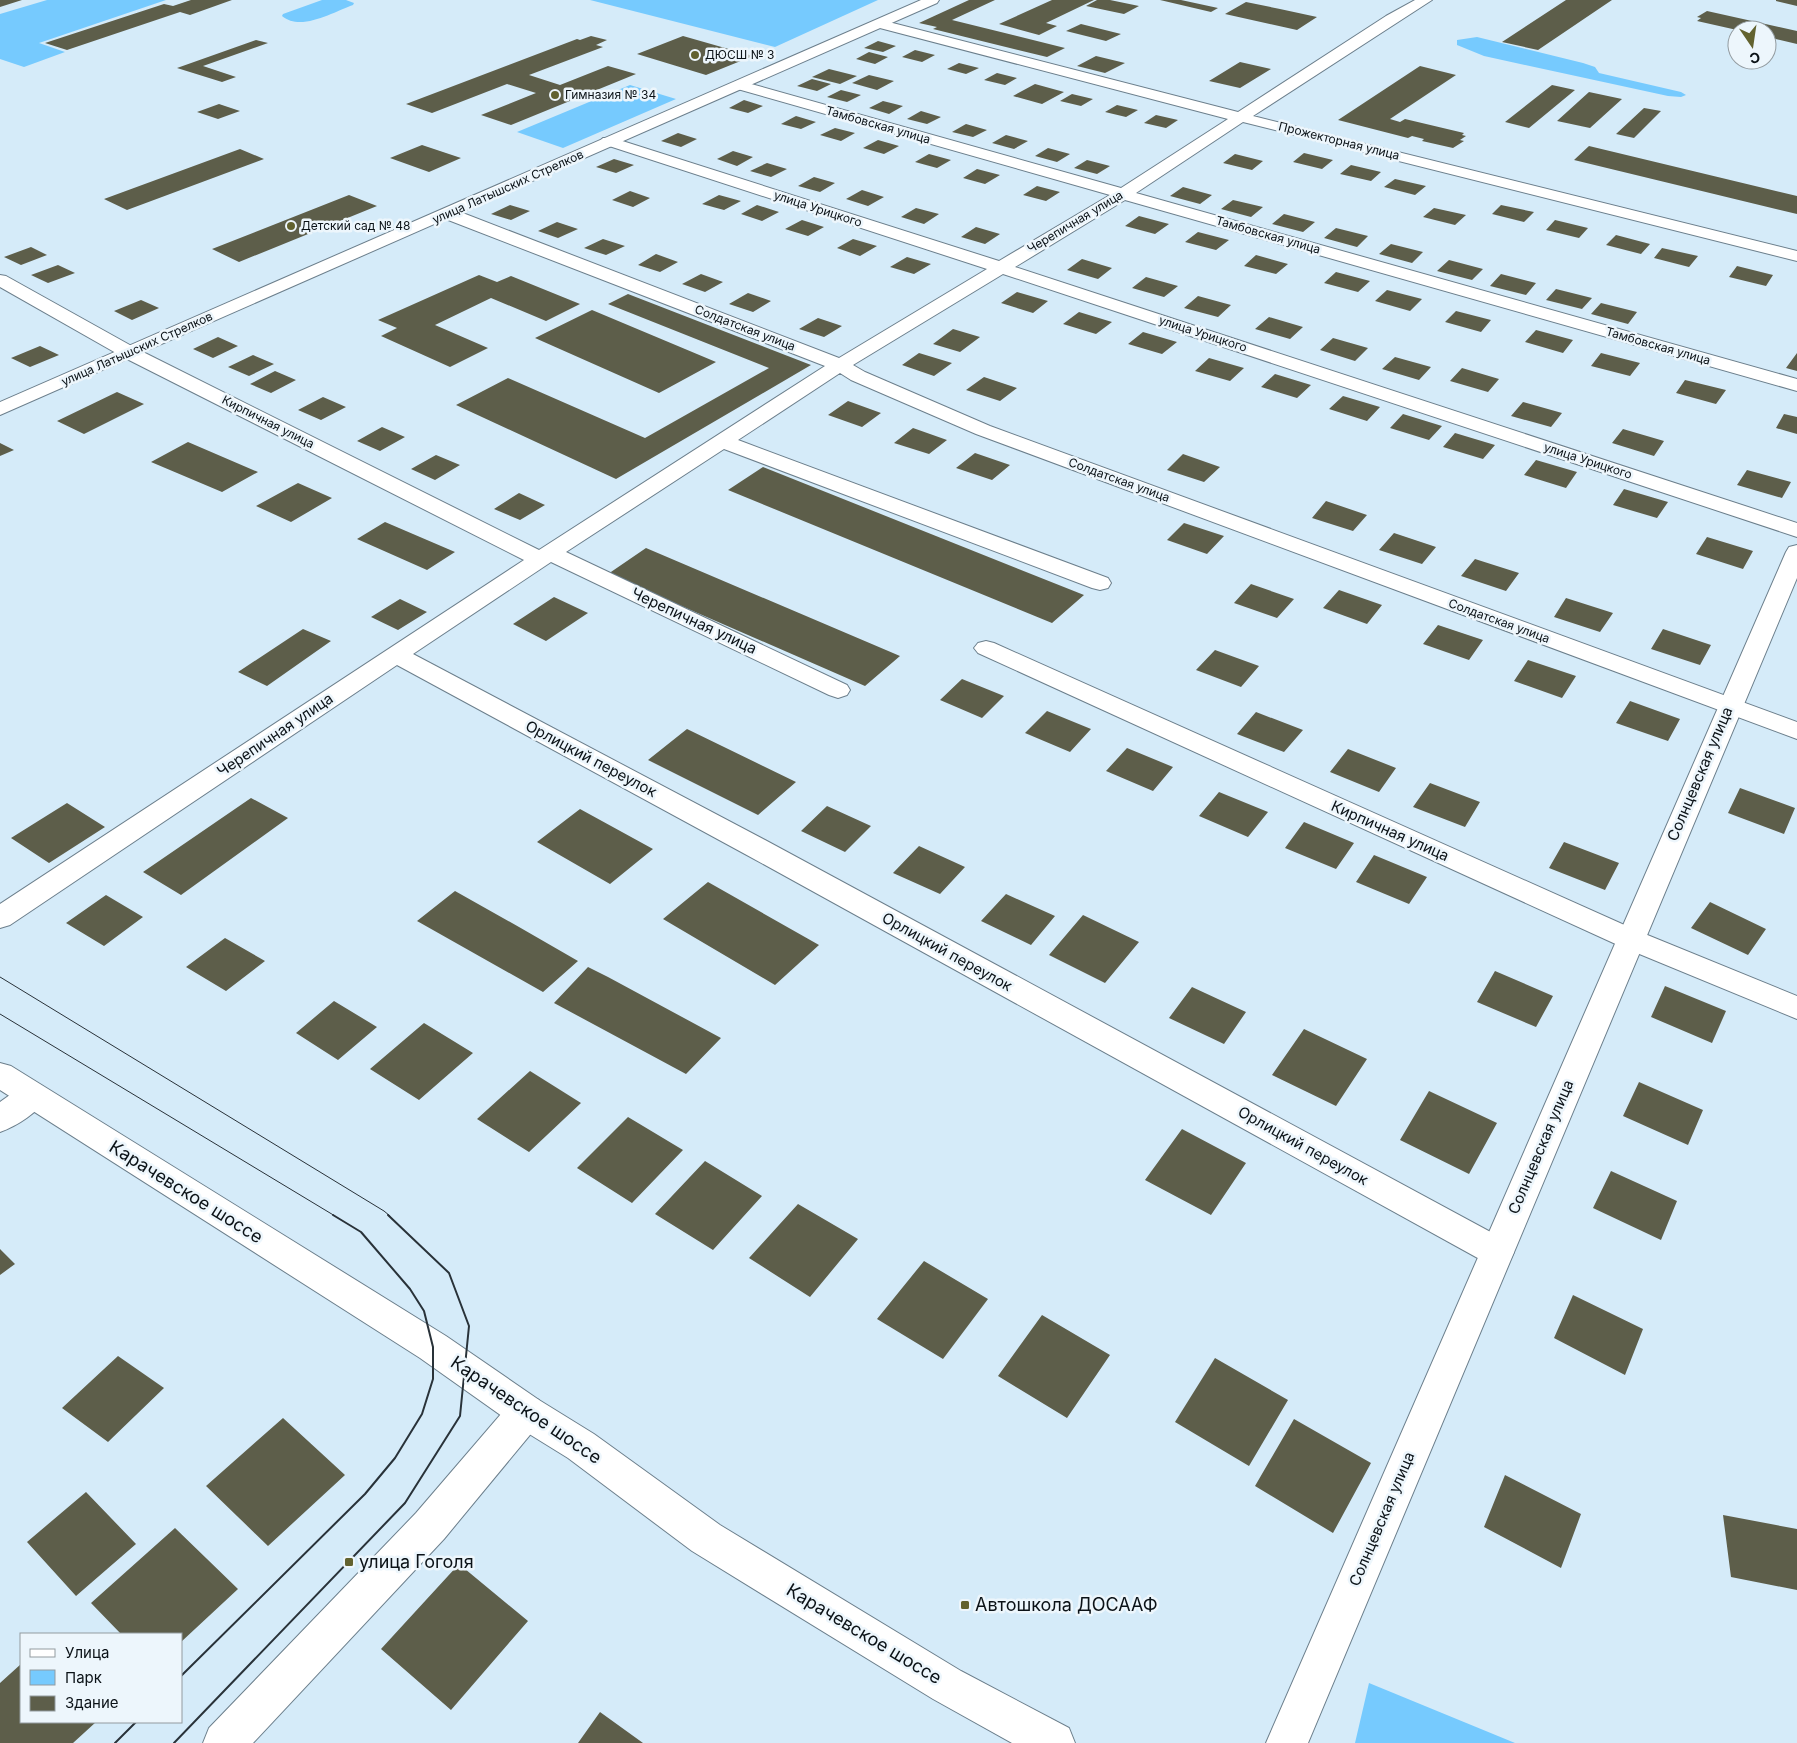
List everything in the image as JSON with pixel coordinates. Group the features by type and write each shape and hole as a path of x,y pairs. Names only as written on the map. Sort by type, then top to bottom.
{"main road":[{"name":"улица Латышских Стрелков","path":"0,409 932,0"},
{"name":"Черепичная улица","path":"0,918 545,556 840,364 1123,194 1391,19 1425,0"},
{"name":"Прожекторная улица","path":"881,24 1240,117 1797,256"},
{"name":"Тамбовская улица","path":"739,85 1797,385"},
{"name":"улица Урицкого","path":"608,142 999,267 1797,530"},
{"name":"Солдатская улица","path":"448,214 840,364 858,376 983,430 1797,731"},
{"name":"Кирпичная улица","path":"0,280 130,352 545,556"},
{"path":"722,441 1100,583"},
{"name":"Солнцевская улица","path":"1287,1743 1797,552"},
{"name":"Черепичная улица","path":"545,556 838,690"},
{"name":"Кирпичная улица","path":"986,648 1630,939 1797,1008"},
{"name":"Орлицкий переулок","path":"396,655 749,844 1497,1252"},
{"name":"Карачевское шоссе","path":"0,1075 433,1347 526,1412 581,1446 706,1538 947,1685 1054,1743"},
{"path":"0,1119 32,1096"},
{"path":"224,1743 430,1526 526,1412"}],"green space":[{"path":"47,0 166,0 39,43 65,52 24,67 0,59 0,14"},
{"path":"322,0 346,0 354,3 327,16 308,21 298,22 282,16 283,14"},
{"path":"590,0 878,0 775,47"},
{"path":"1477,37 1583,63 1595,67 1599,73 1681,92 1686,95 1681,97 1668,96 1484,56 1457,45 1457,40"},
{"path":"630,85 676,99 563,148 517,132"},
{"path":"1369,1683 1515,1743 1355,1743"}],"building":[{"path":"0,0 22,0 0,7"},
{"path":"191,0 232,0 190,15 180,12 67,50 45,43 164,4 173,6"},
{"path":"969,0 995,0 952,20 1065,48 1047,57 933,29 937,27 919,23"},
{"path":"1052,0 1094,0 1046,23 1057,26 1039,35 999,24"},
{"path":"1097,0 1110,0 1139,6 1124,14 1086,6"},
{"path":"1160,0 1181,0 1218,8 1211,12"},
{"path":"1566,0 1612,0 1538,50 1502,42"},
{"path":"1776,0 1797,0 1797,6 1776,1"},
{"path":"1246,2 1317,17 1297,30 1225,14"},
{"path":"1707,11 1748,20 1727,20 1727,28 1697,21 1701,18 1697,17"},
{"path":"1081,24 1121,34 1106,41 1066,31"},
{"path":"1777,27 1797,31 1797,44 1777,39"},
{"path":"591,36 607,40 596,45 603,47 529,75 560,85 608,66 636,74 511,125 481,115 536,93 507,84 432,113 406,104 577,39 580,40"},
{"name":"ДЮСШ № 3","path":"683,36 753,56 706,75 637,54"},
{"path":"256,40 268,43 203,66 236,77 222,82 177,68"},
{"path":"878,41 896,46 883,52 864,48"},
{"path":"915,50 935,55 922,62 902,57"},
{"path":"869,52 888,57 875,64 856,59"},
{"path":"1096,56 1125,63 1105,73 1077,66"},
{"path":"1240,62 1271,69 1240,88 1209,81"},
{"path":"959,63 979,68 966,74 947,69"},
{"path":"1420,66 1456,75 1390,119 1400,122 1405,119 1464,133 1462,135 1466,136 1460,140 1464,141 1453,148 1422,141 1424,139 1412,136 1408,138 1338,120"},
{"path":"829,69 857,76 840,84 812,77"},
{"path":"997,73 1017,78 1005,85 984,80"},
{"path":"869,75 894,81 877,90 852,83"},
{"path":"812,79 831,84 817,91 797,86"},
{"path":"1035,84 1064,92 1042,104 1013,96"},
{"path":"1552,85 1575,90 1529,128 1505,122"},
{"path":"841,90 861,95 847,102 827,97"},
{"path":"1589,92 1622,99 1590,128 1557,121"},
{"path":"1072,94 1093,99 1081,106 1060,101"},
{"path":"744,100 763,106 748,113 729,108"},
{"path":"883,101 903,106 889,114 869,108"},
{"path":"219,104 240,111 218,119 197,112"},
{"path":"1117,105 1138,110 1126,117 1105,112"},
{"path":"1644,108 1661,111 1634,138 1616,134"},
{"path":"921,111 941,117 927,124 907,119"},
{"path":"1156,115 1178,120 1166,128 1144,123"},
{"path":"796,116 816,122 801,129 781,124"},
{"path":"966,124 987,130 973,137 952,132"},
{"path":"835,128 855,133 841,141 820,135"},
{"path":"678,133 697,139 681,147 661,141"},
{"path":"1006,135 1028,141 1014,149 992,143"},
{"path":"878,140 899,146 884,154 863,148"},
{"path":"422,145 461,158 429,172 390,158"},
{"path":"1589,146 1797,196 1797,214 1574,160"},
{"path":"1048,148 1070,154 1057,162 1035,156"},
{"path":"240,149 264,159 127,210 104,199"},
{"path":"733,151 753,157 737,166 717,159"},
{"path":"1304,153 1333,160 1322,169 1293,162"},
{"path":"929,154 951,160 937,168 915,162"},
{"path":"1235,154 1263,161 1252,170 1223,163"},
{"path":"614,159 634,165 616,173 596,167"},
{"path":"1087,160 1110,166 1097,174 1074,168"},
{"path":"767,163 787,169 771,177 750,171"},
{"path":"1351,165 1381,172 1371,181 1340,174"},
{"path":"977,169 1000,175 985,184 963,178"},
{"path":"814,177 835,183 820,192 798,186"},
{"path":"1395,179 1426,186 1415,195 1384,187"},
{"path":"1037,186 1060,192 1046,201 1023,195"},
{"path":"1183,187 1212,195 1200,204 1170,196"},
{"path":"862,190 884,197 868,206 846,199"},
{"path":"630,191 650,198 633,207 612,200"},
{"path":"349,195 377,206 239,262 212,249"},
{"path":"719,195 741,201 724,210 702,204"},
{"path":"1233,200 1263,207 1251,217 1221,209"},
{"path":"510,205 530,211 511,220 491,214"},
{"path":"757,205 779,212 762,221 741,214"},
{"path":"1501,205 1534,212 1524,222 1492,214"},
{"path":"916,208 939,214 924,224 901,217"},
{"path":"1434,208 1466,215 1455,225 1423,217"},
{"path":"1284,214 1315,222 1303,232 1272,224"},
{"path":"1139,216 1169,224 1155,234 1125,226"},
{"path":"802,220 824,227 808,236 785,229"},
{"path":"1555,220 1588,228 1579,238 1546,230"},
{"path":"557,222 578,229 558,238 538,231"},
{"path":"976,227 1000,234 985,244 961,237"},
{"path":"1336,228 1368,236 1357,247 1324,238"},
{"path":"1198,232 1229,240 1216,250 1185,242"},
{"path":"1616,235 1650,244 1641,254 1606,245"},
{"path":"603,239 625,246 606,255 584,248"},
{"path":"853,239 877,246 860,256 837,248"},
{"path":"1391,244 1423,252 1412,263 1379,254"},
{"path":"31,247 47,255 21,265 4,257"},
{"path":"1662,248 1698,256 1689,267 1654,258"},
{"path":"656,254 678,262 660,272 638,265"},
{"path":"1256,255 1288,264 1276,274 1244,266"},
{"path":"907,257 931,264 914,274 890,267"},
{"path":"1082,259 1112,268 1098,279 1067,270"},
{"path":"1449,260 1483,269 1472,280 1437,271"},
{"path":"58,265 75,273 48,283 31,275"},
{"path":"1737,266 1773,275 1766,286 1729,277"},
{"path":"1336,272 1370,281 1358,292 1324,283"},
{"path":"701,274 723,282 705,292 682,284"},
{"path":"1501,274 1536,283 1526,295 1490,286"},
{"path":"479,275 497,282 511,276 580,304 546,321 491,298 435,325 488,348 450,367 381,336 397,328 378,320"},
{"path":"1146,277 1178,286 1164,297 1132,288"},
{"path":"1556,289 1592,298 1582,309 1546,300"},
{"path":"1387,290 1422,299 1410,311 1375,301"},
{"path":"1017,292 1048,301 1033,313 1001,303"},
{"path":"748,293 771,301 753,312 729,304"},
{"path":"628,294 811,365 616,479 456,405 508,378 645,438 769,368 608,304"},
{"path":"1198,296 1231,305 1218,317 1184,308"},
{"path":"141,300 159,308 132,320 114,311"},
{"path":"1601,303 1637,312 1628,324 1591,314"},
{"path":"592,310 716,362 659,393 535,338"},
{"path":"1456,311 1491,320 1481,332 1445,322"},
{"path":"1079,312 1112,322 1096,334 1063,324"},
{"path":"1269,317 1303,327 1290,339 1255,329"},
{"path":"818,318 842,326 824,337 799,329"},
{"path":"953,329 980,337 960,352 933,344"},
{"path":"1536,330 1573,340 1563,353 1525,342"},
{"path":"1143,332 1177,342 1162,354 1128,344"},
{"path":"218,337 238,346 213,358 193,349"},
{"path":"1333,338 1368,348 1355,361 1320,350"},
{"path":"40,346 59,355 30,367 11,358"},
{"path":"919,353 952,363 934,376 902,365"},
{"path":"1601,353 1640,363 1630,376 1591,366"},
{"path":"1797,353 1797,371 1786,368"},
{"path":"253,355 274,364 249,376 228,367"},
{"path":"1395,357 1431,367 1419,380 1382,369"},
{"path":"1209,358 1244,368 1230,381 1195,371"},
{"path":"1462,368 1499,379 1488,392 1450,381"},
{"path":"275,371 296,380 271,393 250,384"},
{"path":"1275,374 1311,385 1297,398 1261,387"},
{"path":"984,377 1017,388 1000,401 966,390"},
{"path":"1685,380 1726,390 1716,404 1676,393"},
{"path":"117,392 144,404 84,434 57,421"},
{"path":"1343,396 1380,407 1367,421 1329,409"},
{"path":"323,397 346,407 321,420 298,410"},
{"path":"848,401 881,413 862,427 828,415"},
{"path":"1523,402 1562,413 1551,427 1511,416"},
{"path":"1403,414 1442,426 1429,440 1390,428"},
{"path":"1784,414 1797,417 1797,434 1776,428"},
{"path":"382,427 405,437 380,451 357,441"},
{"path":"913,428 947,440 929,454 894,443"},
{"path":"1623,429 1664,441 1654,456 1612,443"},
{"path":"1455,433 1495,445 1483,459 1443,447"},
{"path":"188,442 258,472 222,492 151,462"},
{"path":"0,443 14,450 0,456"},
{"path":"975,453 1010,465 992,480 956,468"},
{"path":"1183,454 1220,467 1204,482 1167,470"},
{"path":"436,455 460,465 435,480 411,469"},
{"path":"1536,460 1577,472 1566,488 1524,475"},
{"path":"763,467 1084,595 1052,623 728,490"},
{"path":"1747,470 1791,482 1782,498 1737,485"},
{"path":"298,483 332,498 291,522 256,506"},
{"path":"1624,489 1668,502 1657,518 1613,505"},
{"path":"519,493 545,505 520,520 494,509"},
{"path":"1326,501 1367,515 1353,531 1312,518"},
{"path":"385,522 455,552 427,570 357,539"},
{"path":"1184,523 1224,536 1207,554 1167,540"},
{"path":"1394,533 1436,547 1422,564 1379,550"},
{"path":"1707,537 1753,551 1743,569 1696,554"},
{"path":"646,548 900,656 865,686 608,574"},
{"path":"1475,559 1519,573 1506,591 1461,576"},
{"path":"1251,584 1294,599 1277,618 1234,603"},
{"path":"1339,590 1382,605 1367,624 1323,608"},
{"path":"554,597 588,613 546,641 513,624"},
{"path":"1566,598 1613,613 1600,632 1554,617"},
{"path":"400,599 427,612 398,630 371,617"},
{"path":"1438,625 1483,640 1469,660 1423,644"},
{"path":"303,629 331,641 267,686 238,672"},
{"path":"1663,629 1711,645 1700,665 1651,649"},
{"path":"1215,650 1259,666 1241,687 1196,670"},
{"path":"1528,660 1576,676 1562,698 1514,681"},
{"path":"962,679 1004,696 982,718 940,700"},
{"path":"1630,701 1680,719 1668,741 1616,723"},
{"path":"1047,711 1091,729 1070,752 1025,733"},
{"path":"1256,712 1303,730 1284,752 1237,734"},
{"path":"687,729 796,782 758,815 648,760"},
{"path":"1127,748 1173,767 1153,791 1106,771"},
{"path":"1348,749 1396,768 1379,792 1330,772"},
{"path":"1430,783 1480,802 1465,827 1413,807"},
{"path":"1740,788 1795,808 1784,834 1728,813"},
{"path":"1219,792 1268,812 1248,837 1199,816"},
{"path":"251,798 288,818 181,895 143,872"},
{"path":"67,803 105,827 49,863 11,838"},
{"path":"827,806 871,826 845,852 801,831"},
{"path":"580,809 653,849 610,884 537,842"},
{"path":"1304,822 1354,843 1336,869 1285,848"},
{"path":"1564,842 1619,863 1605,890 1549,868"},
{"path":"919,846 965,867 940,894 893,873"},
{"path":"1374,855 1427,877 1409,904 1356,882"},
{"path":"708,882 819,945 775,985 663,919"},
{"path":"455,891 578,961 543,992 417,921"},
{"path":"1006,894 1055,916 1031,945 981,921"},
{"path":"106,895 143,917 104,946 66,923"},
{"path":"1710,902 1766,929 1748,955 1691,928"},
{"path":"1083,915 1139,942 1105,983 1049,955"},
{"path":"225,938 265,961 226,991 186,967"},
{"path":"588,967 721,1038 686,1074 554,1003"},
{"path":"1495,971 1553,996 1536,1027 1477,1002"},
{"path":"1665,986 1726,1011 1712,1043 1651,1017"},
{"path":"1192,987 1246,1012 1224,1044 1169,1018"},
{"path":"334,1001 377,1027 338,1060 296,1033"},
{"path":"424,1023 473,1053 419,1100 370,1069"},
{"path":"1304,1029 1367,1059 1336,1106 1272,1075"},
{"path":"530,1071 581,1103 529,1152 477,1119"},
{"path":"1639,1082 1703,1110 1688,1145 1623,1116"},
{"path":"1429,1091 1497,1123 1469,1174 1400,1140"},
{"path":"628,1117 683,1150 632,1203 577,1168"},
{"path":"1182,1129 1246,1163 1211,1215 1145,1180"},
{"path":"705,1161 762,1196 713,1250 655,1214"},
{"path":"1611,1171 1677,1201 1661,1240 1593,1208"},
{"path":"798,1204 858,1239 810,1297 749,1258"},
{"path":"0,1249 15,1264 0,1275"},
{"path":"924,1261 988,1299 943,1359 877,1319"},
{"path":"1573,1295 1643,1329 1625,1375 1554,1338"},
{"path":"1042,1315 1110,1355 1067,1418 998,1376"},
{"path":"118,1356 164,1388 108,1442 62,1408"},
{"path":"1215,1358 1288,1400 1249,1466 1175,1422"},
{"path":"283,1418 345,1475 268,1546 206,1486"},
{"path":"1294,1419 1371,1463 1333,1533 1255,1486"},
{"path":"1505,1475 1581,1514 1561,1568 1484,1527"},
{"path":"86,1492 136,1544 76,1596 27,1542"},
{"path":"1723,1515 1797,1529 1797,1590 1731,1577"},
{"path":"175,1528 238,1589 182,1641 182,1633 120,1633 91,1603"},
{"path":"459,1564 528,1621 451,1710 381,1649"},
{"path":"20,1665 20,1723 95,1723 73,1743 0,1743 0,1683"},
{"path":"600,1712 643,1743 578,1743"}],"tram line":[{"path":"0,977 390,1216"},
{"path":"0,1014 335,1216"},
{"path":"182,1675 365,1494 395,1458 422,1414 433,1379 433,1347 424,1311 410,1289 361,1232 333,1215"},
{"path":"174,1743 405,1503 460,1416 469,1326 449,1273 388,1215"},
{"path":"115,1743 135,1723"}],"place":[{"name":"ДЮСШ № 3","path":"695,55"},
{"name":"Гимназия № 34","path":"555,95"},
{"name":"Детский сад № 48","path":"291,226"},
{"name":"улица Гоголя","path":"349,1562"},
{"name":"Автошкола ДОСААФ","path":"965,1605"}]}
